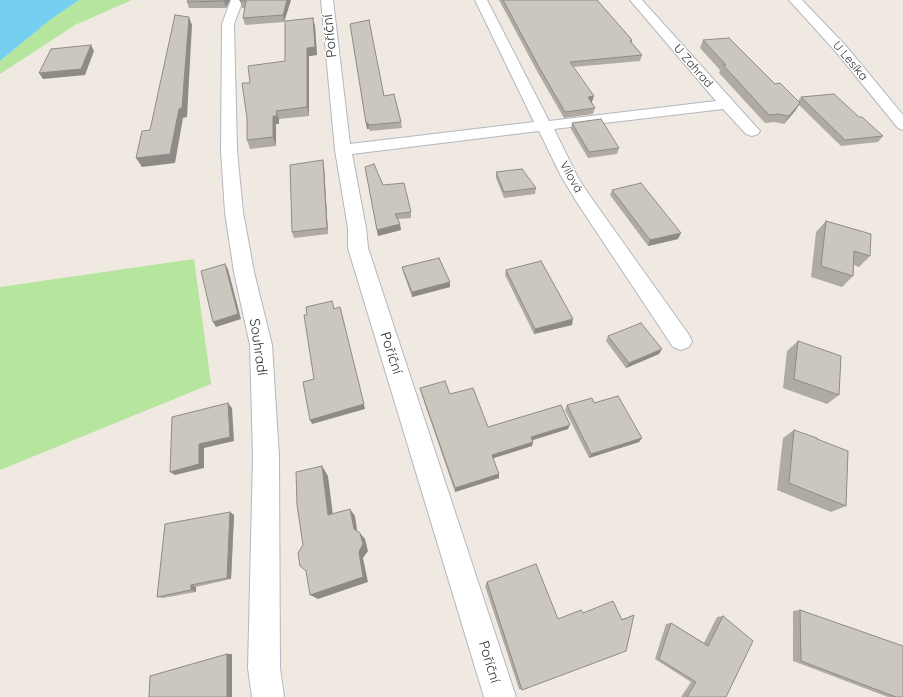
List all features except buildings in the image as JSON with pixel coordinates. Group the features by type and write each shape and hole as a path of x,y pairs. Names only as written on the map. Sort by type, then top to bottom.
{"street":[{"name":"Souhradí","path":"237,0 228,24 229,151 234,212 244,272 261,345 266,456 264,668 268,697"},
{"name":"Poříční","path":"326,0 343,150 357,228 358,248 500,697"},
{"name":"Vilová","path":"481,0 569,176 681,341"},
{"name":"U Zahrad","path":"636,0 752,131"},
{"name":"U Lesíka","path":"795,0 841,49 901,119"},
{"path":"343,150 727,104"}],"green space":[{"path":"79,0 132,0 75,25 0,74 0,61 50,20"},
{"path":"194,259 211,384 0,470 0,287"}],"water":[{"path":"0,0 79,0 50,20 0,61"}]}
